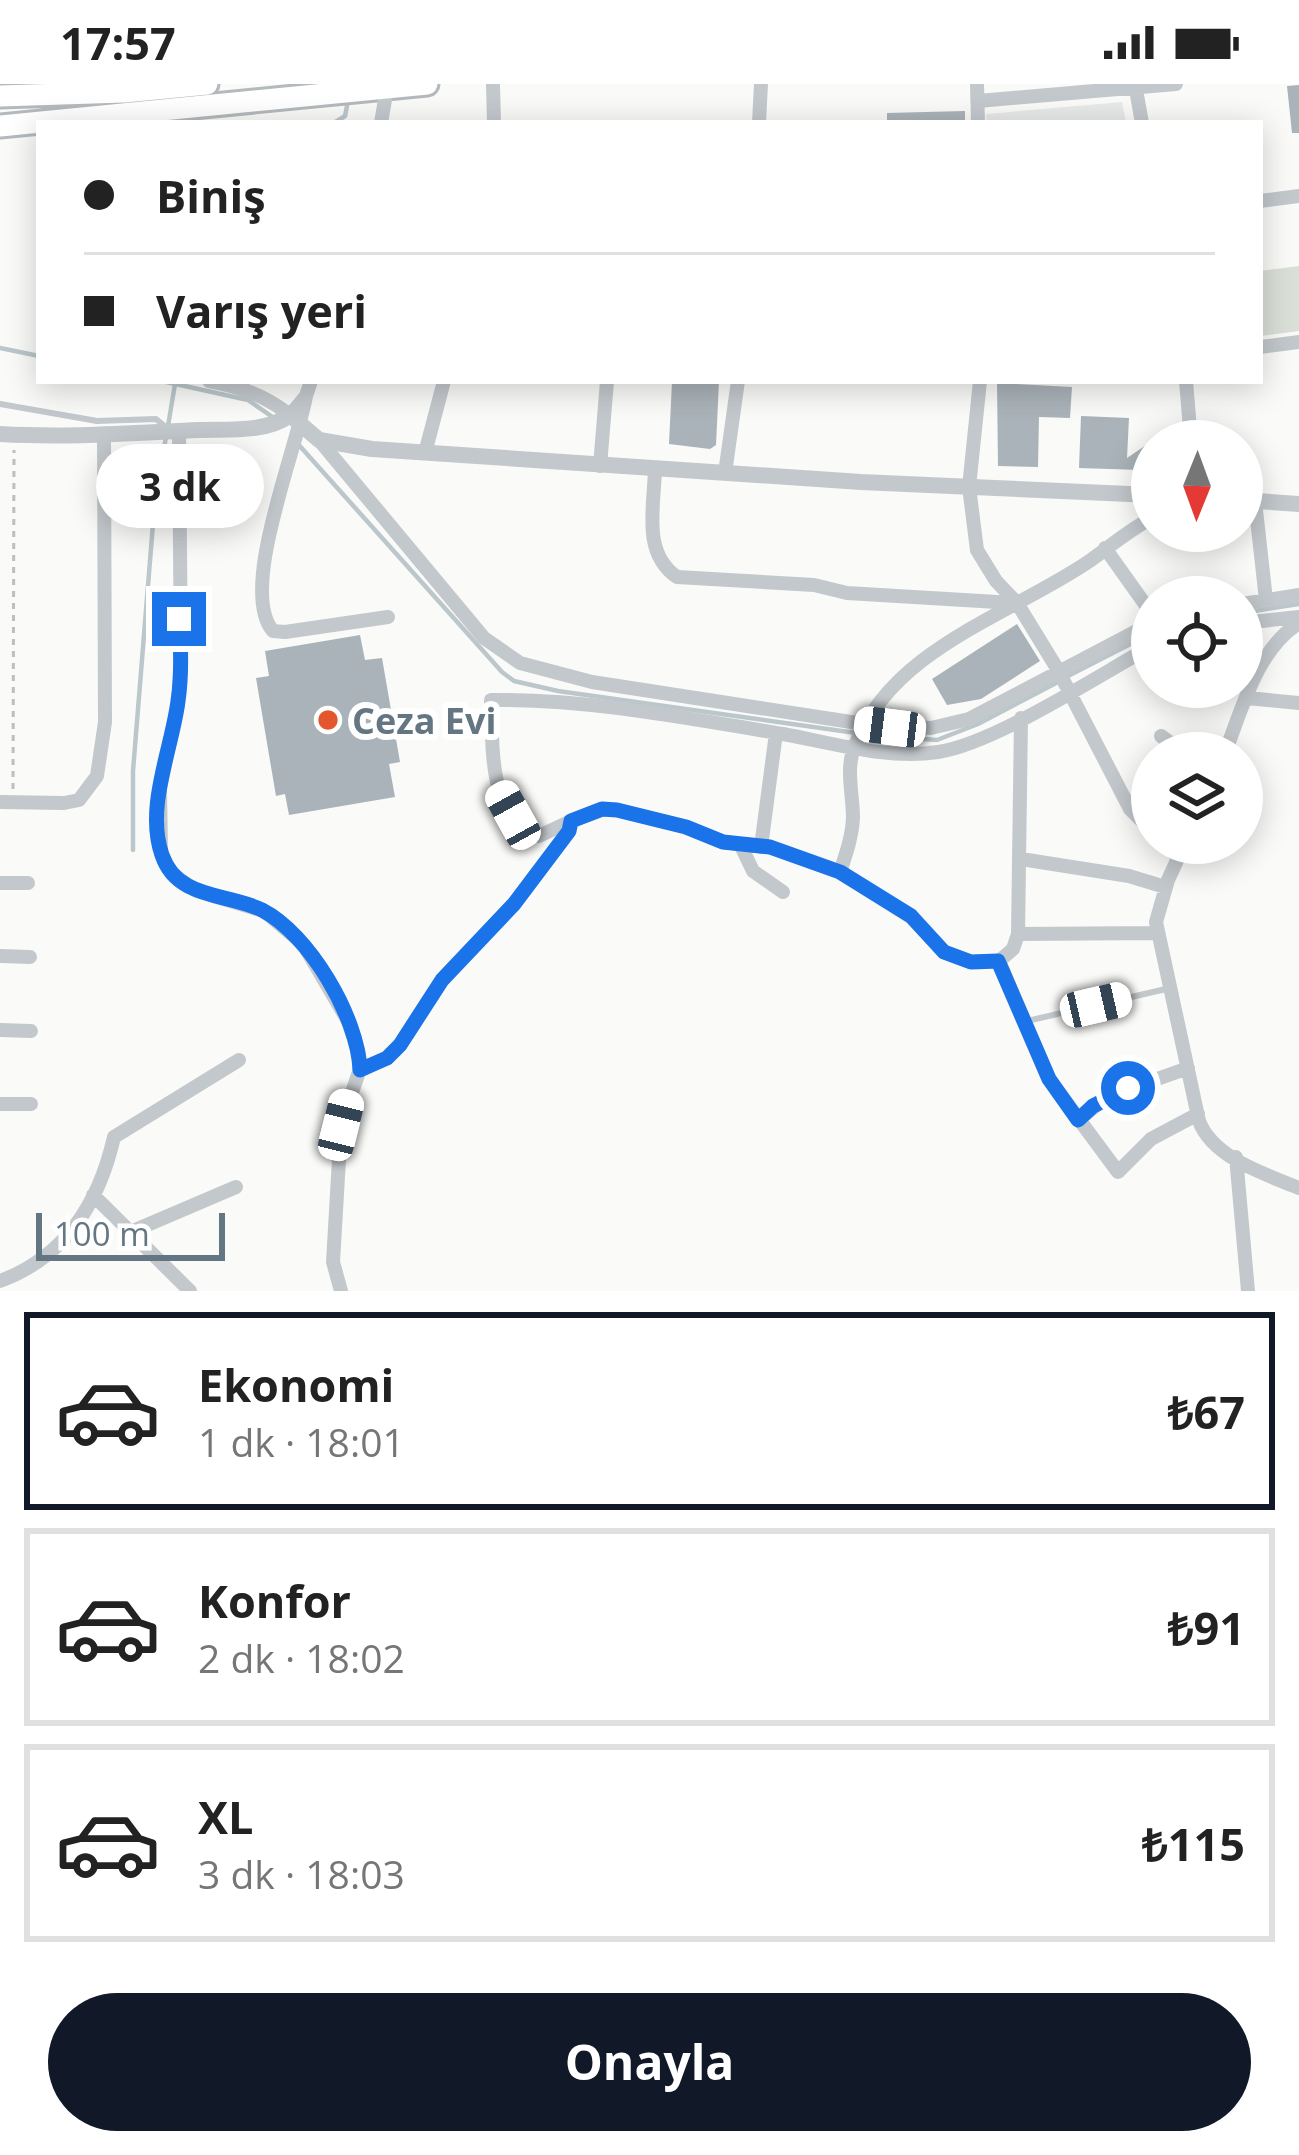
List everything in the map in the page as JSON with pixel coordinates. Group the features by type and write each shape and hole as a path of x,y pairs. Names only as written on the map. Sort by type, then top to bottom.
{"highway":[{"path":"0,126 118,98 207,84"},
{"path":"0,96 42,89 118,98 427,84"}],"street":[{"path":"493,84 494,120"},
{"path":"759,120 761,84"},
{"path":"977,84 978,120"},
{"path":"978,101 1176,84"},
{"path":"1135,87 1141,120"},
{"path":"382,120 387,88"},
{"path":"1263,201 1299,196"},
{"path":"1263,347 1299,342"},
{"path":"220,384 267,397 293,424 319,440 472,626 510,658 543,671 939,752 963,746 1021,718 1063,681 1131,637"},
{"path":"425,453 443,384"},
{"path":"600,466 607,384"},
{"path":"725,472 738,384"},
{"path":"980,384 969,487 976,550 1017,603 1131,810"},
{"path":"1186,384 1189,420"},
{"path":"309,388 293,424 291,454 265,554 262,619 273,631 285,632 388,617"},
{"path":"7,435 104,436 293,424"},
{"path":"169,430 181,663 178,704 160,788 161,853 172,874 197,891 264,911 303,944 348,1021 360,1070 341,1125 333,1262 340,1291"},
{"path":"7,802 79,800 97,776 105,722 104,436"},
{"path":"319,440 600,466 1131,493"},
{"path":"655,469 654,553 676,577 1017,603"},
{"path":"1263,502 1299,505"},
{"path":"840,872 850,841 849,766 859,735 887,691 980,622 1131,528"},
{"path":"1105,548 1131,585"},
{"path":"1258,552 1266,600"},
{"path":"1263,600 1299,595"},
{"path":"1263,622 1299,620"},
{"path":"1263,668 1281,634 1299,620"},
{"path":"1021,718 1018,934 1013,949 998,961 971,962 944,952 911,916 840,872 761,847 741,846 602,809 539,836 517,822 494,772 491,700 626,708 776,733 859,735 957,723 1131,654"},
{"path":"1263,700 1299,703"},
{"path":"761,847 776,733"},
{"path":"360,1070 387,1058 400,1045 442,980 514,904 569,831 571,821"},
{"path":"741,846 753,871 783,892"},
{"path":"1022,859 1129,876 1166,887"},
{"path":"1176,864 1157,933 1204,1134 1236,1157 1299,1188"},
{"path":"0,883 28,883"},
{"path":"1018,934 1157,933"},
{"path":"0,956 30,957"},
{"path":"998,961 1049,1079 1118,1172 1150,1139 1198,1114"},
{"path":"0,1030 31,1031"},
{"path":"0,1281 39,1262 62,1244 82,1218 114,1137 239,1060"},
{"path":"1078,1120 1107,1096 1187,1068"},
{"path":"0,1104 31,1104"},
{"path":"1236,1157 1248,1291"},
{"path":"133,1232 236,1187"},
{"path":"93,1195 190,1291"}],"lane":[{"path":"0,404 169,430"},
{"path":"1022,1022 1170,988"}],"path":[{"path":"7,435 7,802"}],"shaded area":[{"path":"1122,102 1125,120 987,120 986,114"},
{"path":"1299,266 1299,331 1263,336 1263,271"}],"building":[{"path":"1299,85 1299,133 1292,133 1287,86"},
{"path":"965,111 965,120 887,120 887,113"},
{"path":"672,384 719,384 716,445 710,449 669,444"},
{"path":"997,384 1072,387 1070,418 1039,417 1038,467 998,466"},
{"path":"1081,416 1129,418 1131,470 1079,468"},
{"path":"1017,624 1040,661 981,699 947,705 932,679"},
{"name":"Ceza Evi","path":"360,635 365,660 382,658 400,762 389,764 395,797 289,815 285,794 276,796 256,678 269,676 265,651"}],"waterway":[{"path":"339,120 347,106"},
{"path":"0,348 36,355"},
{"path":"168,426 175,384"},
{"path":"176,384 248,400 274,418"},
{"path":"133,850 133,771 155,499 166,437"},
{"path":"298,444 514,681 856,733"},
{"path":"1263,610 1299,604"},
{"path":"1068,676 1131,644"},
{"path":"867,735 937,740 1058,682"}],"place":[{"name":"Ceza Evi","path":"328,720"}],"route":[{"path":"179,619 178,704 160,788 161,853 172,874 197,891 264,911 303,944 348,1021 360,1070 387,1058 400,1045 442,980 514,904 569,831 571,821 602,809 686,827 723,842 770,847 840,872 911,916 944,952 971,962 998,961 1049,1079 1078,1120 1107,1096 1128,1088"}]}
